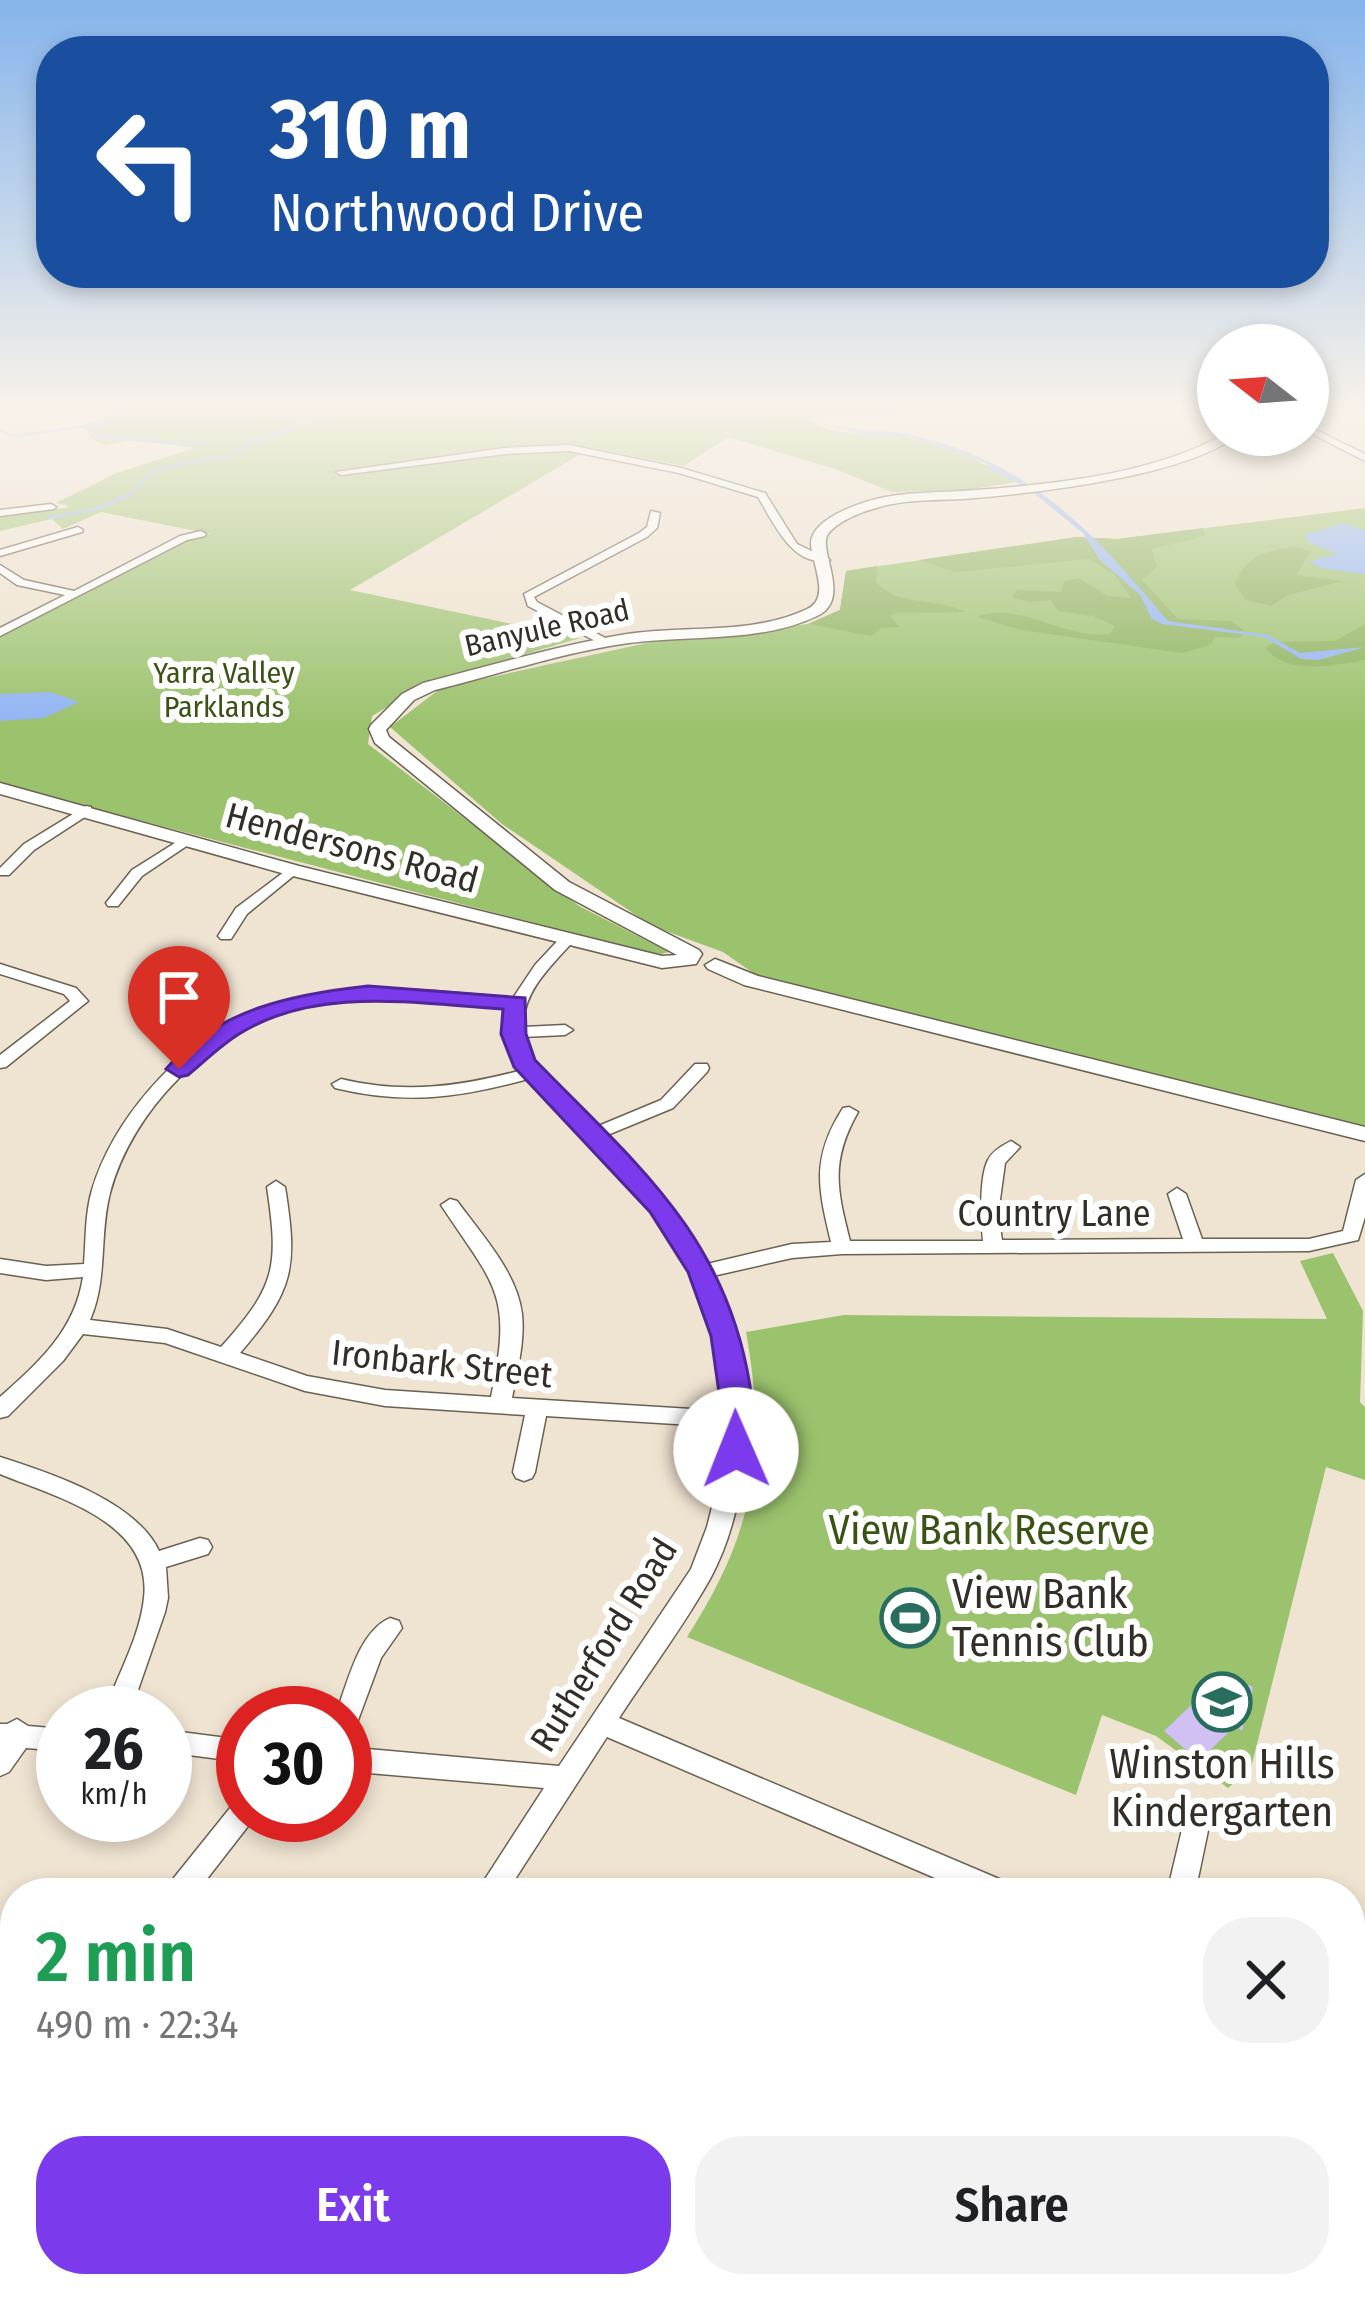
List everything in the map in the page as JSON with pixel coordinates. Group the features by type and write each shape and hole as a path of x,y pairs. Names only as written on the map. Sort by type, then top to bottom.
{"street":[{"path":"772,511 793,546 825,560"},
{"name":"Banyule Road","path":"690,957 562,886 381,739 377,729 408,697 429,686 608,643 790,622 818,611 824,603 825,560 818,544 822,532 855,511"},
{"path":"608,643 532,604 529,596 644,536 652,529 654,513"},
{"path":"0,553 78,530"},
{"path":"0,633 200,534"},
{"path":"0,568 20,583 75,594"},
{"name":"Hendersons Road","path":"0,788 292,870 662,962 690,957 702,968 715,965 751,981 1365,1134"},
{"path":"4,872 28,847 86,810"},
{"path":"113,903 137,873 185,839"},
{"path":"226,936 241,911 292,870"},
{"path":"565,1030 513,1034 516,1003 536,972 568,938"},
{"path":"0,969 70,991 80,1001 0,1063"},
{"path":"341,994 342,972"},
{"path":"0,1410 49,1364 77,1326 92,1288 103,1186 127,1134 159,1090 193,1056 232,1027 275,1008 341,994 516,1003"},
{"name":"Rutherford Road","path":"500,1878 679,1610 714,1543 732,1479 736,1420 726,1336 703,1272 660,1205 532,1072 513,1034"},
{"path":"592,1135 667,1104 701,1068"},
{"path":"341,1084 375,1093 434,1095 532,1072"},
{"path":"842,1248 827,1183 829,1142 849,1112"},
{"path":"994,1248 989,1214 996,1161 1011,1147"},
{"name":"Country Lane","path":"703,1272 792,1251 842,1248 1309,1245 1358,1238 1365,1180"},
{"path":"227,1354 264,1313 284,1272 285,1241 276,1187"},
{"path":"1177,1194 1195,1246"},
{"path":"450,1205 498,1272 513,1307 512,1348 500,1406"},
{"path":"0,1266 46,1273 92,1270"},
{"name":"Ironbark Street","path":"77,1326 167,1336 341,1392 736,1420"},
{"path":"524,1472 536,1408"},
{"path":"0,1465 130,1525 145,1540 156,1561 154,1606 125,1686"},
{"path":"156,1561 200,1547"},
{"path":"359,1686 371,1653 390,1628"},
{"path":"122,1686 130,1670"},
{"path":"603,1723 966,1878"},
{"path":"0,1764 7,1733"},
{"path":"372,1761 566,1778"},
{"path":"1184,1878 1197,1821"},
{"path":"191,1878 219,1842"}],"green space":[{"name":"Yarra Valley Parklands","path":"35,511 484,511 350,590 580,638 427,683 372,716 368,744 579,906 669,952 657,955 0,784 0,637 191,538 211,534 101,512 63,529 52,519 0,531 0,515"},
{"path":"1365,511 1365,1129 756,975 723,952 652,926 502,824 390,727 441,688 665,639 808,624 840,610 846,571 1077,537 1117,539"},
{"path":"1203,528 1205,535 1198,538 1151,549 1157,566 1142,580 1178,619 1231,621 1245,631 1240,638 1215,637 1210,645 1182,653 1021,630 977,617 1009,613 1076,631 1110,634 1115,626 1093,616 1058,611 1051,600 1029,602 1012,597 1016,590 1061,592 1064,581 1079,578 1108,596 1131,598 1114,574 1089,559 955,572 919,560 1077,537 1117,539"},
{"path":"1299,547 1311,552 1296,575 1344,581 1288,595 1271,606 1246,600 1235,584 1245,566 1269,552"},
{"path":"877,566 876,582 885,590 966,612 897,613 890,616 900,627 881,628 872,636 808,624 840,610 846,571"},
{"path":"1365,624 1365,660 1299,665 1265,648 1275,642 1335,641"},
{"name":"View Bank Reserve","path":"1333,1253 1363,1311 1360,1402 1365,1407 1365,1480 1326,1467 1251,1768 1228,1788 1156,1736 1102,1715 1076,1795 687,1637 728,1563 750,1492 755,1417 746,1332 844,1315 1327,1319 1300,1261"}],"water":[{"path":"1056,511 1064,511 1085,530 1168,621 1268,635 1300,653 1365,647 1319,660 1301,659 1264,637 1162,624 1152,619 1140,595 1100,560 1083,533"},
{"path":"1343,523 1365,530 1365,574 1320,568 1310,561 1337,554 1308,542 1305,535"},
{"path":"50,692 79,702 44,718 0,721 0,694"}],"building":[{"name":"Winston Hills Kindergarten","path":"1214,1671 1253,1687 1242,1731 1235,1726 1199,1761 1164,1731 1209,1688"}],"waterway":[{"path":"50,518 83,511"}],"place":[{"name":"View Bank Tennis Club","path":"910,1618"},
{"name":"Winston Hills Kindergarten","path":"1222,1702"}],"route":[{"path":"179,1069 232,1027 301,1000 368,993 516,1003 513,1034 523,1062 660,1205 703,1272 726,1336 735,1393 736,1450"}]}
